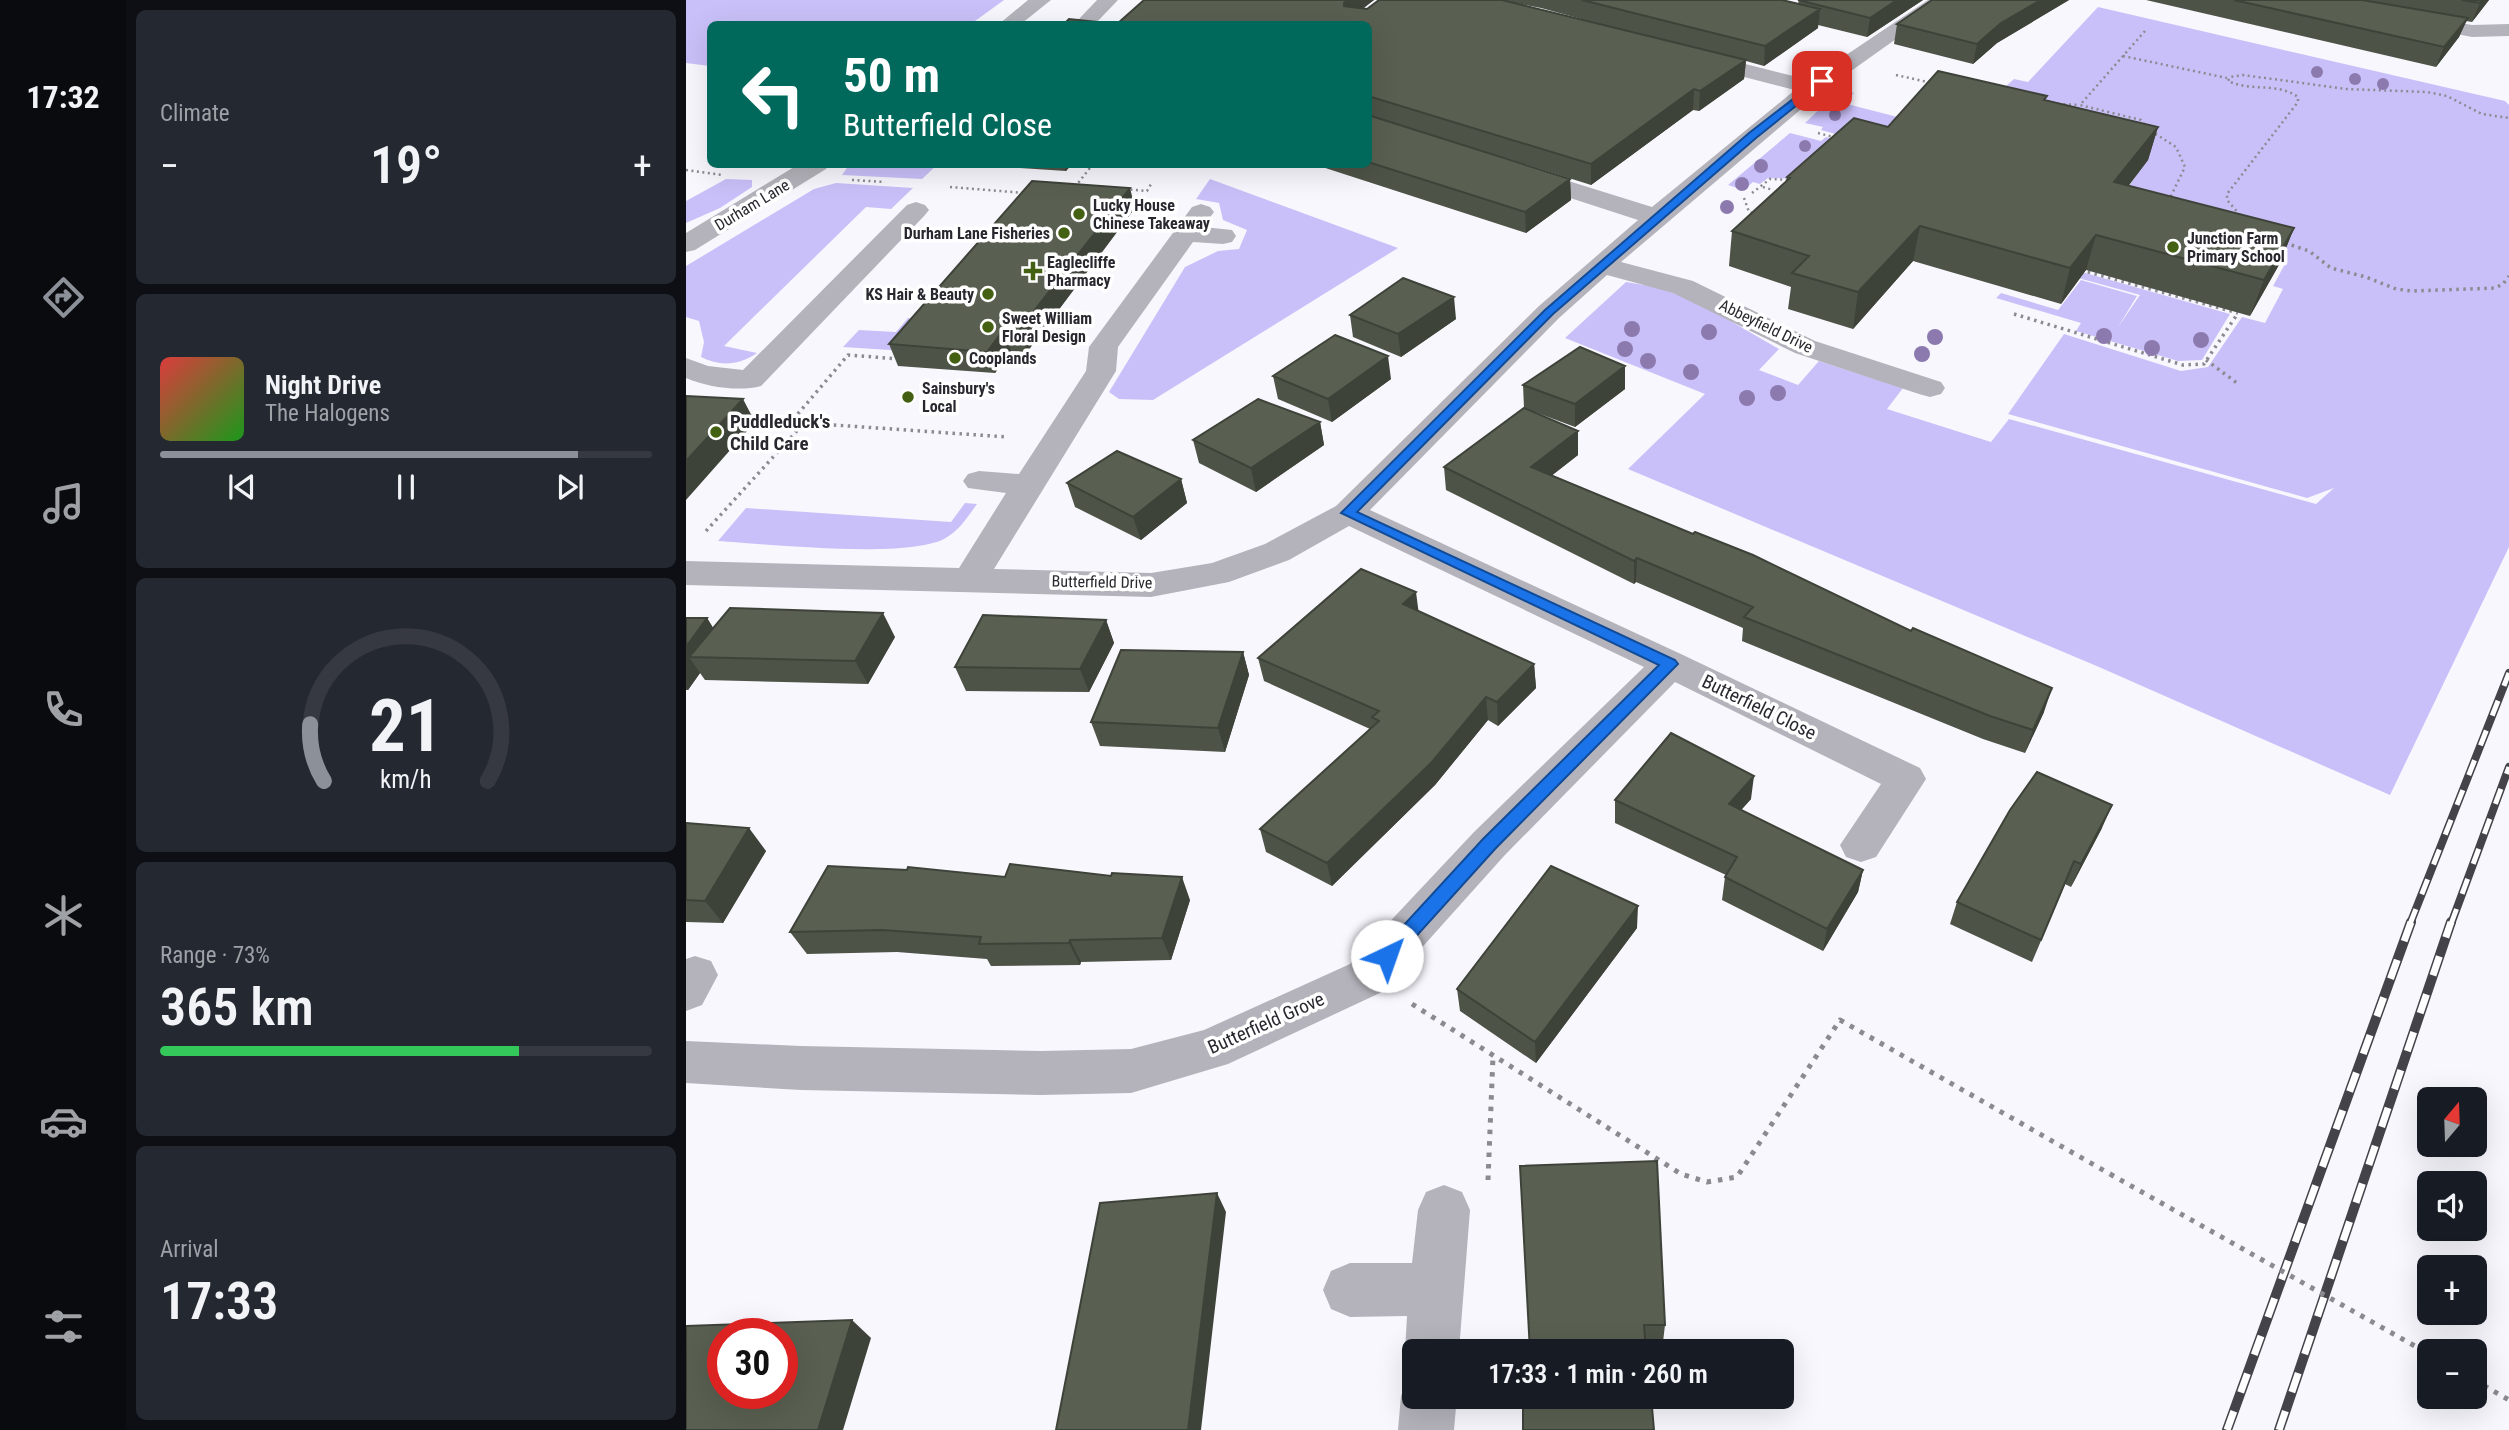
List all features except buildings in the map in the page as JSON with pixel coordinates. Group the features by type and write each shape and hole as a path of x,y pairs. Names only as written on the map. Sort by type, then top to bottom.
{"street":[{"path":"1013,21 1041,0"},
{"path":"1089,19 1108,0"},
{"name":"Butterfield Drive","path":"686,573 971,578 1151,585 1217,574 1277,552 1348,513 1549,312 1656,217 1812,88 1941,0"},
{"path":"2398,18 2472,31 2509,30"},
{"path":"1673,52 1812,88"},
{"name":"Durham Lane","path":"686,244 811,168"},
{"path":"1503,168 1656,217"},
{"path":"686,367 701,374 750,380 833,298 916,209"},
{"path":"971,578 1003,483 1101,371 1104,347 1172,250 1194,223 1223,236"},
{"name":"Abbeyfield Drive","path":"1602,265 1705,296 1765,330 1805,347 1930,387"},
{"path":"1781,371 1805,347"},
{"name":"Butterfield Close","path":"1348,513 1670,664 1906,779 1861,845"},
{"name":"Butterfield Grove","path":"686,1062 802,1068 1131,1071 1212,1049 1366,978 1489,844 1670,664"},
{"path":"1433,1339 1444,1210"},
{"path":"1350,1290 1436,1289"},
{"path":"1426,1430 1428,1409"}],"path":[{"path":"2080,105 2145,31"},
{"path":"2123,56 2227,78 2241,87 2290,91 2298,97 2298,102 2227,194 2227,200 2241,216"},
{"path":"1888,73 1937,85"},
{"path":"2227,78 2242,75 2346,89 2427,92 2447,96 2482,114 2509,118"},
{"path":"2057,104 2080,105 2141,120 2148,129 2176,147 2185,167 2163,212"},
{"path":"1818,133 1842,139"},
{"path":"1068,196 1090,168"},
{"path":"686,170 814,185 829,178 897,183"},
{"path":"1755,214 1749,212 1740,194 1756,192 1770,179 1797,180"},
{"path":"1124,189 1147,191 1151,184"},
{"path":"1076,186 1088,187"},
{"path":"950,187 1028,193"},
{"path":"1762,187 1773,190"},
{"path":"2283,243 2309,251 2331,268 2367,277 2396,289 2412,291 2496,288 2503,285 2509,276"},
{"path":"2014,314 2183,365 2204,364 2238,313 2071,267"},
{"path":"901,359 848,355 791,422 1034,439 1003,483"},
{"path":"2206,360 2238,383"},
{"path":"698,541 804,422"},
{"path":"1402,997 1681,1174 1707,1182 1737,1177 1840,1020 2417,1347"},
{"path":"2487,1387 2509,1400"}],"shaded area":[{"path":"686,0 1004,0 975,21 707,21 707,66 686,63"},
{"path":"2098,7 2505,101 2509,105 2509,547 2390,795 2099,667 1628,469 1705,394 1565,338 1626,282 1656,287 1694,300 1779,349 1759,370 1798,385 1819,361 1903,388 1887,409 1991,442 2009,419 2316,504 2334,488 2307,498 2008,414 2064,334 2181,371 2208,367 2242,317 2265,323 2283,289 2273,286 2286,262 2209,242 2120,198 2136,176 2116,171 2005,87 2014,79 2028,82"},
{"path":"1841,89 1854,93 1843,103 1929,125 1886,148 1805,123"},
{"path":"1790,133 1821,141 1826,137 1884,153 1810,179 1768,178 1760,184 1753,182 1744,190 1728,185"},
{"path":"847,168 934,168 922,179 842,175"},
{"path":"726,179 752,180 752,187 720,208 686,223 686,201"},
{"path":"1210,179 1398,248 1153,400 1119,399 1109,392 1185,267 1218,251 1239,249 1247,230 1223,220 1219,203 1196,199"},
{"path":"836,183 913,188 891,209 866,207 724,346 757,353 730,363 701,357 704,342 699,321 686,317 686,266 814,189"},
{"path":"2075,270 2230,314 2202,360 2178,361 2076,331 2081,323 1996,298 2001,293 2058,310 2081,280 2137,296 2118,327 2140,295 2071,276"},
{"path":"908,318 932,320 905,351 843,347 859,330 896,332"},
{"path":"965,503 977,504 958,528 944,539 925,545 835,549 718,541 746,508 951,522"}],"railway":[{"path":"2410,924 2509,673"},
{"path":"2451,924 2509,767"},
{"path":"2227,1430 2411,922"},
{"path":"2279,1430 2451,922"}],"place":[{"name":"Lucky House Chinese Takeaway","path":"1079,214"},
{"name":"Durham Lane Fisheries","path":"1064,233"},
{"name":"Junction Farm Primary School","path":"2173,247"},
{"name":"Eaglecliffe Pharmacy","path":"1033,271"},
{"name":"KS Hair & Beauty","path":"988,294"},
{"name":"Sweet William Floral Design","path":"988,327"},
{"name":"Cooplands","path":"955,358"},
{"name":"Sainsbury's Local","path":"908,397"},
{"name":"Puddleduck's Child Care","path":"716,432"}],"route":[{"path":"1387,956 1489,844 1670,664 1348,513 1549,312 1752,135 1822,81"}]}
